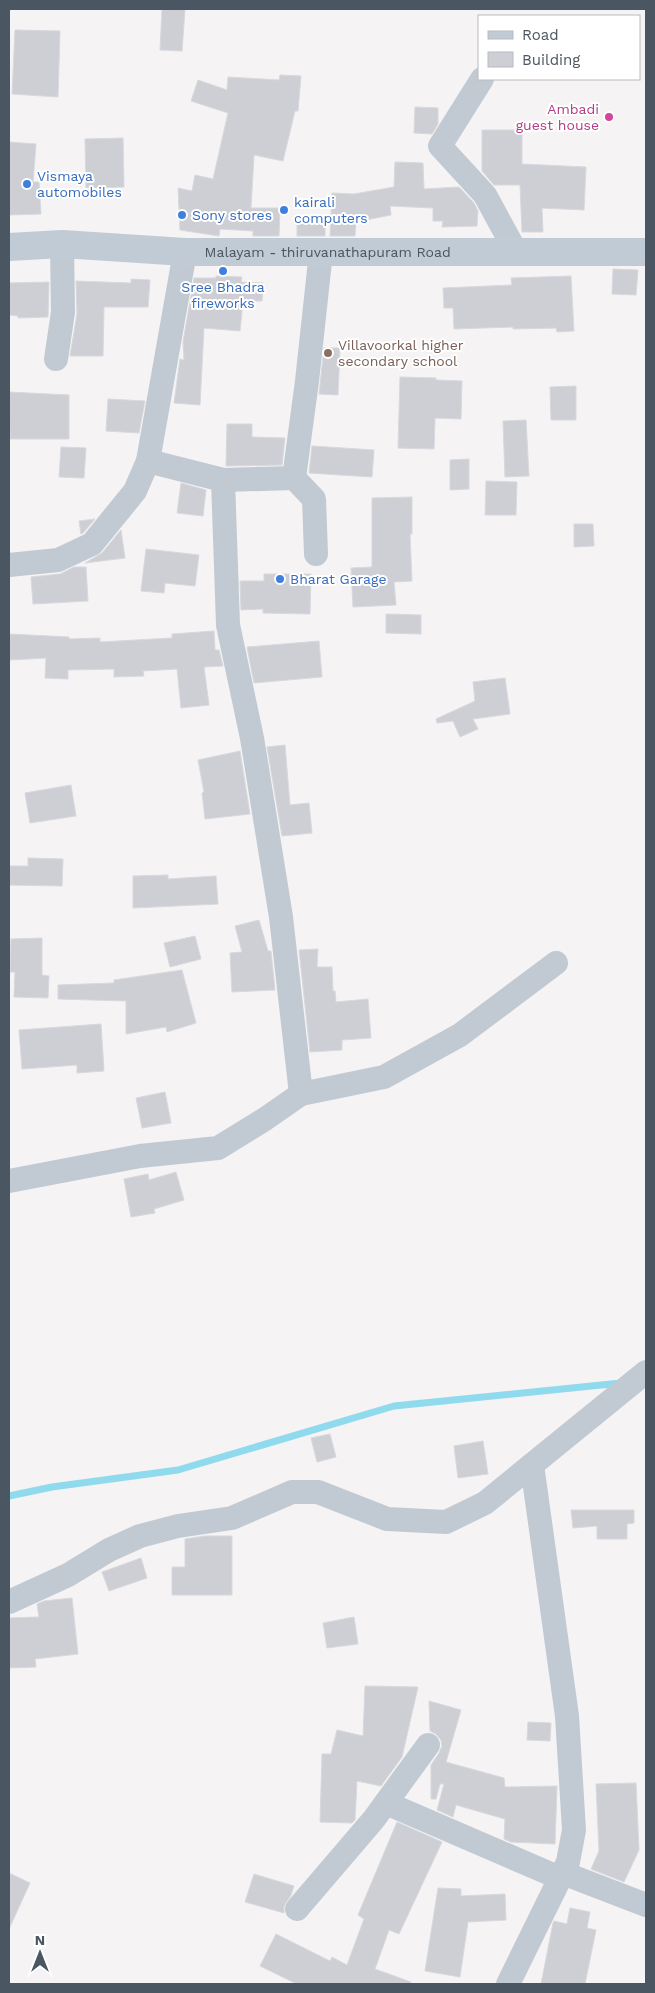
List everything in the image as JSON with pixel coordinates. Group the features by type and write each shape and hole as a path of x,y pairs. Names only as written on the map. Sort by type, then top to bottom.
{"main road":[{"name":"Malayam - thiruvanathapuram Road","path":"9,247 62,244 184,252 646,252"}],"street":[{"path":"481,80 440,146 485,195 516,252"},
{"path":"56,359 63,312 62,244"},
{"path":"9,565 58,560 92,544 136,492 148,461 184,252"},
{"path":"294,478 321,252"},
{"path":"148,461 223,480 294,478 314,499 316,554"},
{"path":"223,480 228,625 252,738 276,888 301,1094"},
{"path":"9,1181 140,1156 218,1148 301,1094 384,1077 460,1035 556,963"},
{"path":"9,1602 68,1574 110,1550 140,1536 178,1526 232,1518 292,1492 318,1492 386,1519 446,1522 485,1503 646,1372"},
{"path":"508,1984 568,1862 574,1830 567,1716 532,1464"},
{"path":"297,1909 386,1803 428,1745"},
{"path":"386,1803 561,1876 646,1905"}],"building":[{"path":"162,9 185,9 182,51 160,50"},
{"path":"15,30 60,31 58,97 12,94"},
{"path":"280,75 301,76 298,111 295,111 283,161 254,155 251,208 280,208 279,236 253,236 253,231 220,229 219,236 180,230 178,188 192,191 195,175 213,179 228,113 191,101 198,80 227,90 228,77 279,80"},
{"path":"415,107 438,108 438,124 432,134 414,133"},
{"path":"482,130 522,130 522,164 586,167 584,210 542,208 543,232 522,232 520,185 494,185 482,171"},
{"path":"123,138 124,187 86,188 85,139"},
{"path":"9,142 36,144 33,182 39,182 41,214 9,215"},
{"path":"395,162 423,163 424,189 459,187 474,203 478,211 477,226 442,227 443,221 433,221 433,208 390,206 391,215 356,222 355,236 330,236 332,193 354,194 394,187"},
{"path":"297,223 325,223 325,236 297,236"},
{"path":"613,269 638,270 636,295 612,294"},
{"path":"216,276 242,277 241,282 263,283 262,301 243,301 240,331 204,328 200,405 174,403 180,359 184,360 183,342 194,278 216,278"},
{"path":"571,276 574,331 557,332 556,328 513,329 513,327 454,329 453,308 444,308 443,288 512,285 511,278"},
{"path":"131,279 150,280 148,307 104,307 103,356 70,356 77,314 76,281 131,283"},
{"path":"49,282 48,317 18,318 18,316 9,315 9,283"},
{"path":"324,348 340,348 338,395 319,394"},
{"path":"400,377 462,381 461,419 435,418 434,449 398,448"},
{"path":"576,386 576,420 551,420 550,387"},
{"path":"9,392 69,395 69,439 10,439"},
{"path":"108,399 145,401 139,433 106,431"},
{"path":"526,420 529,476 505,477 503,421"},
{"path":"227,424 252,424 252,437 285,438 282,465 226,466"},
{"path":"312,446 374,450 372,477 309,473"},
{"path":"61,447 86,448 84,478 59,477"},
{"path":"469,459 469,489 450,490 450,460"},
{"path":"486,481 517,482 516,515 485,515"},
{"path":"181,483 206,490 203,516 177,513"},
{"path":"412,497 412,534 410,534 412,581 394,582 396,605 353,607 351,568 372,567 372,498"},
{"path":"95,519 83,533 81,534 79,521"},
{"path":"574,524 593,524 594,546 574,547"},
{"path":"121,530 125,558 85,563 102,553"},
{"path":"146,549 199,555 195,586 165,583 164,593 141,591"},
{"path":"74,567 86,567 88,601 33,604 31,577 60,574"},
{"path":"264,574 311,574 310,614 263,613 263,609 241,610 240,581 264,581"},
{"path":"386,614 421,615 421,634 386,633"},
{"path":"214,631 215,650 219,650 223,666 204,667 209,705 181,708 177,669 143,671 144,676 114,677 114,669 68,670 68,679 45,678 46,658 9,660 9,634 69,637 69,639 100,638 100,642 172,638 172,634"},
{"path":"319,641 322,677 254,683 247,647"},
{"path":"505,678 510,714 473,719 478,729 460,737 453,721 437,723 436,719 475,701 473,682"},
{"path":"285,745 290,805 309,803 312,833 282,836 267,747"},
{"path":"240,751 250,814 205,819 202,793 204,792 198,760"},
{"path":"71,785 76,816 30,823 25,793"},
{"path":"28,858 63,859 62,886 9,885 9,866 28,866"},
{"path":"168,875 168,879 216,876 218,904 133,908 133,876"},
{"path":"259,920 268,951 271,951 275,990 232,992 230,953 242,952 235,926"},
{"path":"195,936 201,959 170,967 164,943"},
{"path":"42,938 42,975 49,976 48,998 14,997 15,972 10,972 11,939"},
{"path":"318,949 317,967 332,967 333,991 335,991 336,1002 368,999 371,1038 342,1040 342,1050 310,1052 299,950"},
{"path":"182,970 196,1023 167,1032 166,1027 126,1034 126,1001 58,999 58,985 114,983 114,980"},
{"path":"101,1024 104,1071 77,1073 77,1065 22,1069 19,1030"},
{"path":"165,1092 171,1123 142,1128 136,1098"},
{"path":"176,1172 184,1200 154,1209 155,1213 131,1217 124,1179 148,1174 149,1180"},
{"path":"330,1434 336,1457 317,1462 311,1438"},
{"path":"483,1441 488,1474 458,1478 454,1446"},
{"path":"571,1510 634,1510 634,1523 627,1524 627,1539 597,1539 597,1526 573,1528"},
{"path":"205,1536 232,1536 232,1595 172,1595 172,1567 185,1567 185,1539"},
{"path":"141,1558 147,1578 109,1591 102,1572"},
{"path":"72,1598 78,1654 35,1659 36,1667 9,1668 9,1618 39,1617 37,1604 44,1601"},
{"path":"354,1617 358,1644 327,1648 323,1623"},
{"path":"365,1686 418,1687 402,1757 381,1786 357,1781 355,1820 352,1823 320,1822 322,1754 331,1754 337,1730 363,1736"},
{"path":"429,1701 461,1710 446,1762 504,1778 505,1787 557,1786 555,1844 511,1842 504,1839 505,1819 456,1805 453,1817 437,1810 444,1784 440,1784 436,1799 431,1799 431,1765 442,1746 441,1740 430,1731"},
{"path":"528,1722 551,1723 550,1741 527,1740"},
{"path":"636,1783 639,1850 624,1882 591,1869 599,1851 596,1784"},
{"path":"397,1822 442,1842 399,1934 389,1930 375,1969 411,1982 410,1984 297,1984 260,1966 276,1934 330,1961 332,1957 347,1965 364,1919 358,1915"},
{"path":"9,1873 30,1883 9,1929"},
{"path":"254,1874 294,1886 284,1906 284,1913 245,1902"},
{"path":"438,1888 461,1889 461,1896 505,1894 506,1920 468,1922 460,1977 425,1971"},
{"path":"570,1908 590,1912 587,1928 596,1930 585,1984 541,1984 553,1923 554,1921 567,1924"}],"waterway":[{"path":"9,1496 52,1487 178,1470 394,1406 621,1383"}],"place":[{"name":"Ambadi guest house","path":"609,117"},
{"name":"Vismaya automobiles","path":"27,184"},
{"name":"kairali computers","path":"284,210"},
{"name":"Sony stores","path":"182,215"},
{"name":"Sree Bhadra fireworks","path":"223,271"},
{"name":"Villavoorkal higher secondary school","path":"328,353"},
{"name":"Bharat Garage","path":"280,579"}]}
